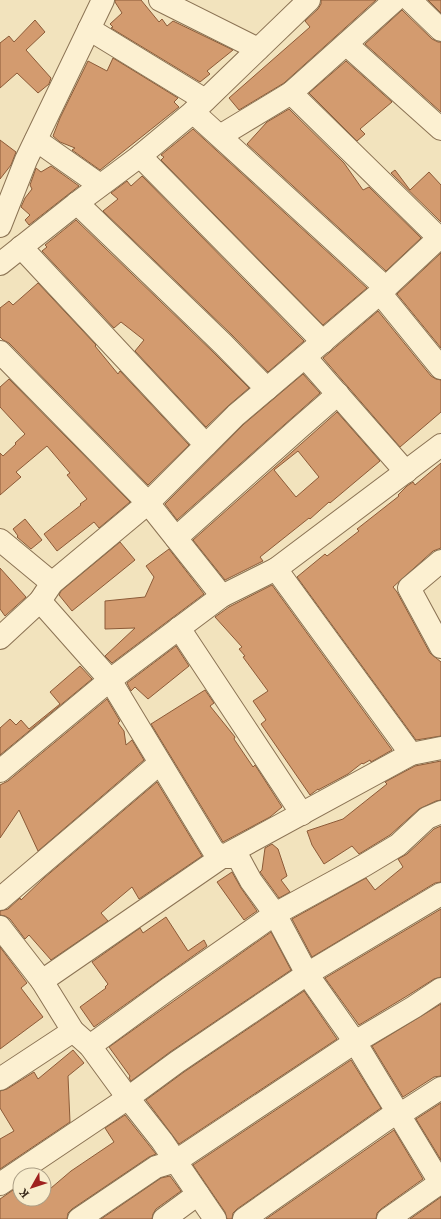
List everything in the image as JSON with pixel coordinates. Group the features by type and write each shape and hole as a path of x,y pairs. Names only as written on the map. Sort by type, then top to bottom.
{"street":[{"path":"0,226 26,160 103,0"},
{"path":"160,0 194,7 258,49"},
{"path":"0,264 100,185 140,156 199,106 309,0"},
{"path":"220,136 291,93 395,0"},
{"path":"410,0 441,30"},
{"path":"89,29 199,106 220,136 383,290 439,361"},
{"path":"346,44 441,130"},
{"path":"0,638 46,592 148,503 236,415 383,290 440,237 291,93"},
{"path":"36,140 100,185"},
{"path":"140,156 323,342"},
{"path":"77,204 267,389"},
{"path":"21,247 206,445"},
{"path":"0,352 148,503 222,596"},
{"path":"305,357 406,472"},
{"path":"176,538 338,394"},
{"path":"0,771 110,680 222,596 276,569 441,445"},
{"path":"0,540 46,592 110,680 213,850 222,857 238,857 251,881 275,914 307,974 355,1042 441,1183 388,1219"},
{"path":"441,561 409,588 441,647"},
{"path":"276,569 411,754"},
{"path":"179,628 302,814"},
{"path":"42,981 222,857 411,754 441,748"},
{"path":"0,899 160,763"},
{"path":"90,1046 275,914 398,845 427,818 441,812"},
{"path":"0,1184 128,1098 177,1062 307,974 441,894"},
{"path":"0,927 42,981 73,1031 90,1046 162,1141 215,1219"},
{"path":"79,1219 156,1167 176,1161 355,1042 441,989"},
{"path":"0,1078 73,1031"},
{"path":"244,1219 398,1114 441,1088"},
{"path":"164,1219 198,1194"}],"building":[{"path":"115,0 141,0 159,22 162,19 167,26 173,21 233,50 207,71 210,74 200,82 111,28 113,27 110,24 122,13"},
{"path":"321,0 376,0 284,83 239,110 229,98 310,27 305,21 318,9 321,4"},
{"path":"428,0 441,0 441,13"},
{"path":"402,10 432,39 441,42 441,112 365,44"},
{"path":"35,20 45,32 26,50 51,78 49,84 38,93 17,73 0,88 0,43 9,36 14,42"},
{"path":"113,58 178,98 174,102 179,107 100,170 72,150 75,148 60,142 53,136 60,118 88,61 107,71"},
{"path":"346,61 392,102 360,129 365,134 357,141 309,93"},
{"path":"289,109 344,163 363,190 369,187 421,238 386,271 247,144 267,122"},
{"path":"193,129 367,288 323,325 161,160 164,157 161,155"},
{"path":"0,140 16,152 11,165 0,179"},
{"path":"51,166 79,186 29,225 25,220 30,215 21,207 25,198 32,189 30,185 36,168 41,172"},
{"path":"395,170 410,190 429,172 441,185 441,222 391,173"},
{"path":"142,176 304,341 268,372 232,335 103,211 118,199 111,193 127,181 131,186"},
{"path":"76,220 249,388 206,427 135,351 144,340 121,322 114,328 42,251 47,247 45,245"},
{"path":"441,253 441,348 397,294"},
{"path":"38,283 96,345 95,346 118,374 120,371 189,445 148,485 9,343 0,337 0,308 9,301 13,305"},
{"path":"378,311 431,376 441,380 441,412 400,447 323,358"},
{"path":"303,374 320,393 177,520 165,504 244,424"},
{"path":"9,379 130,502 99,528 94,522 57,551 44,534 87,499 67,475 70,473 47,446 16,472 21,477 0,495 0,453 3,456 25,434 0,407 0,387"},
{"path":"337,412 380,461 310,519 309,518 260,557 263,561 225,580 193,540","holes":["298,451 319,477 296,497 274,470"]},
{"path":"441,463 441,548 433,551 393,587 430,653 441,662 441,736 416,740 297,577 325,554 327,556 359,531 357,529 399,496 398,495 407,486 413,482 415,485"},
{"path":"25,519 42,540 31,549 17,537 18,536 13,529"},
{"path":"120,542 135,560 72,611 59,595 61,591"},
{"path":"169,549 204,594 112,663 105,656 135,628 105,629 105,601 145,597 154,577 146,566"},
{"path":"0,568 26,597 5,616 0,609"},
{"path":"272,585 392,750 371,762 370,760 363,764 362,763 348,774 318,789 310,795 261,724 266,720 253,701 268,691 243,657 245,656 239,649 242,647 215,617 229,607"},
{"path":"176,646 189,666 148,699 135,687 131,691 127,683"},
{"path":"80,666 92,679 0,755 0,728 10,719 16,725 21,720 29,729 60,704 50,692"},
{"path":"205,690 214,703 210,706 235,737 234,739 253,767 255,765 282,807 270,817 223,842 151,724"},
{"path":"107,699 120,721 118,723 124,731 126,745 132,740 144,760 38,851 19,810 0,838 0,785 8,781"},
{"path":"441,761 441,800 419,809 390,835 359,854 352,846 324,864 312,845 307,831 343,819 387,784 385,782 415,766"},
{"path":"157,782 202,856 139,899 132,887 101,913 108,921 51,960 29,935 25,939 10,919 0,915 0,911 8,909 20,898 21,900 44,878"},
{"path":"441,826 441,882 435,883 312,957 292,919 366,878 375,890 403,867 398,859 407,854 434,829"},
{"path":"272,844 278,849 287,876 281,880 290,892 279,898 260,872 262,870 265,848"},
{"path":"232,872 257,911 244,920 217,882"},
{"path":"441,909 441,977 434,979 359,1025 325,978"},
{"path":"166,917 188,951 204,940 207,946 94,1027 80,1007 106,988 105,987 108,984 92,962 140,928 143,933"},
{"path":"271,932 291,970 170,1052 131,1081 129,1078 130,1076 109,1047"},
{"path":"0,947 27,983 21,988 43,1017 0,1049"},
{"path":"304,991 337,1039 179,1144 146,1100 184,1072"},
{"path":"441,1004 441,1076 434,1077 403,1097 372,1046"},
{"path":"73,1050 84,1063 68,1076 70,1122 0,1169 0,1139 14,1131 0,1108 0,1091 7,1089 34,1072 38,1079"},
{"path":"351,1060 381,1108 237,1209 233,1213 232,1219 227,1219 225,1212 193,1165"},
{"path":"441,1103 441,1160 416,1119"},
{"path":"125,1115 156,1154 149,1157 72,1209 68,1213 67,1219 0,1219 0,1199 12,1191 12,1207 52,1207 52,1187 71,1171 114,1142 105,1128"},
{"path":"394,1130 423,1179 381,1209 377,1213 376,1219 266,1219"},
{"path":"170,1176 181,1191 156,1209 152,1219 101,1219 161,1178"},
{"path":"441,1197 441,1219 410,1219"}]}
